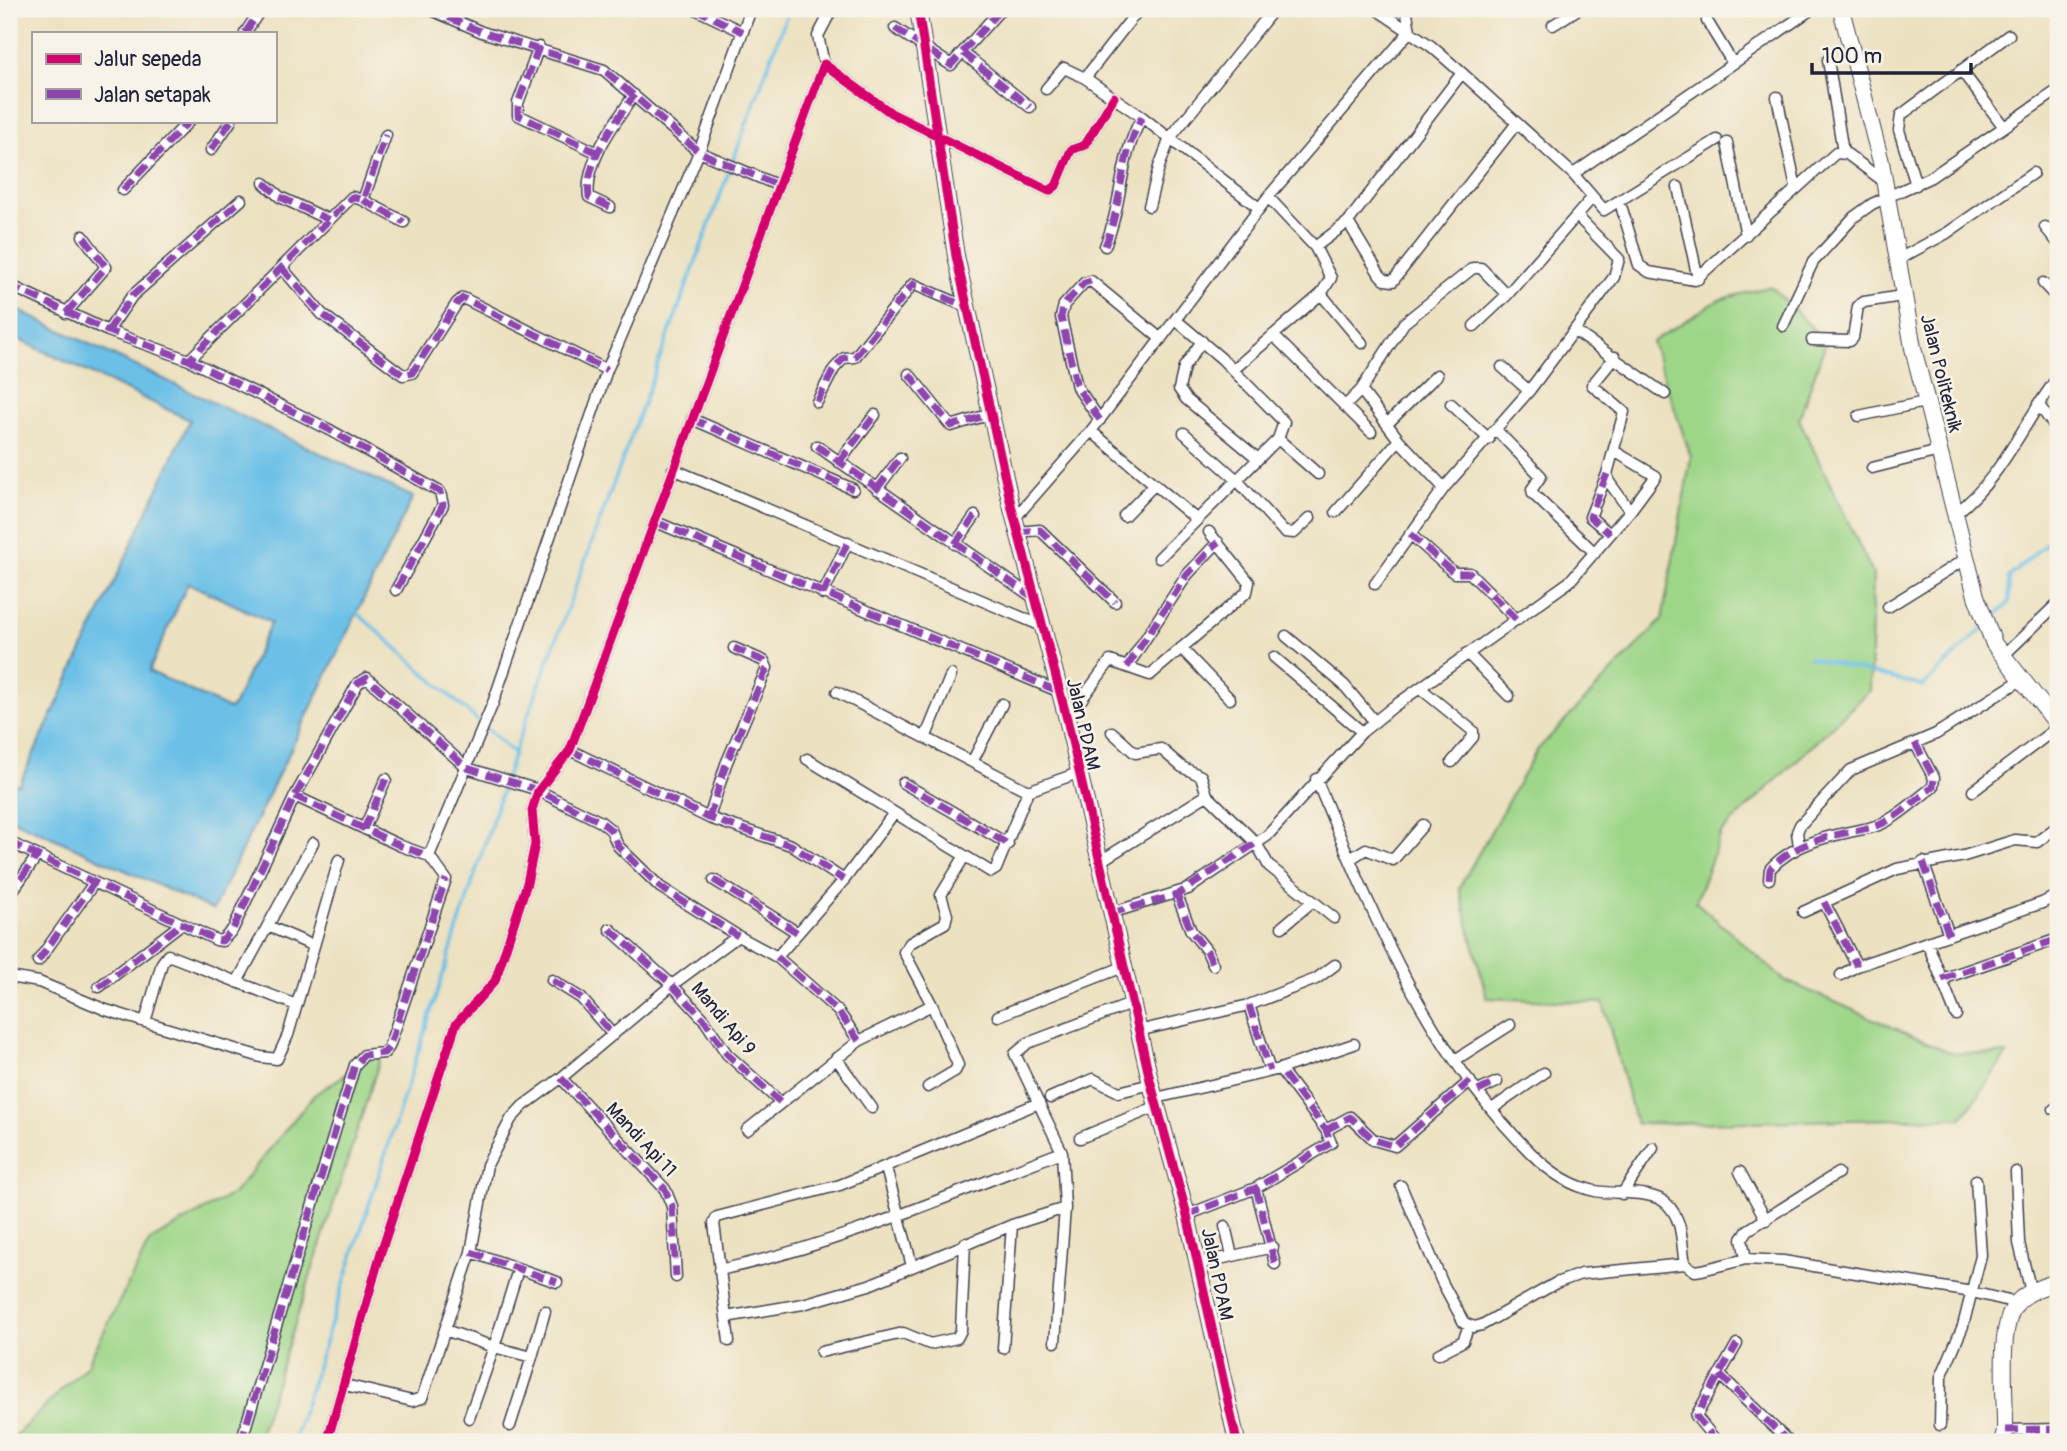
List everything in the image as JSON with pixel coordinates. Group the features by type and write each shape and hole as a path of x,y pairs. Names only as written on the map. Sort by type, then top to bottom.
{"street":[{"path":"246,32 261,9"},
{"path":"429,9 482,32 539,47 604,70 699,152 777,185"},
{"path":"695,9 743,32"},
{"path":"429,856 472,769 476,747 607,370 699,152 751,9"},
{"path":"327,1442 381,1252 456,1024 495,981 519,911 535,844 531,816 537,790 570,750 824,64 818,36 832,9"},
{"name":"Jalan PDAM","path":"918,9 935,133 967,307 1016,525 1067,719 1138,1031 1187,1214 1236,1438"},
{"path":"895,28 950,65 1000,9"},
{"path":"1149,206 1170,138 1274,9"},
{"path":"1376,9 1462,73 1573,174 1600,208 1608,209 1722,142 1746,235"},
{"path":"1115,602 1040,530 1016,525 1177,320 1259,208 1409,31 1406,9"},
{"path":"1573,174 1812,9"},
{"name":"Jalan Politeknik","path":"1841,9 1887,190 1902,296 1925,402 1986,626 2003,656 2058,726"},
{"path":"1085,78 1136,10"},
{"path":"1553,25 1573,10"},
{"path":"1707,21 1732,62"},
{"path":"1916,185 1899,130 1899,118 2009,35"},
{"path":"539,47 518,103 518,115 598,153"},
{"path":"963,53 1030,107"},
{"path":"1828,60 1843,152 1887,190"},
{"path":"824,64 891,113 1052,191 1072,149 1086,145 1114,97"},
{"path":"1046,89 1064,68 1085,78 1142,117 1259,208"},
{"path":"1961,70 2004,127"},
{"path":"1315,247 1348,222 1462,73"},
{"path":"1783,326 1801,283 1819,253 1862,210 1887,190 1916,185 2058,90"},
{"path":"610,207 590,199 588,194 598,153 634,95"},
{"path":"1777,97 1796,188"},
{"path":"1105,246 1119,207 1124,157 1142,117"},
{"path":"123,190 188,122"},
{"path":"211,150 230,122"},
{"path":"1348,222 1380,275 1393,281 1517,123"},
{"path":"363,200 386,135"},
{"path":"1698,279 1833,155 1843,152"},
{"path":"1897,260 1947,233 2033,173"},
{"path":"264,183 280,197 329,220"},
{"path":"1678,187 1698,279"},
{"path":"190,360 352,197 404,222"},
{"path":"1233,370 1321,294 1331,278 1315,247 1268,197"},
{"path":"1474,326 1507,295 1592,198"},
{"path":"108,331 132,296 241,200"},
{"path":"1622,209 1639,265 1649,272 1698,279"},
{"path":"1375,584 1444,488 1529,391 1615,277 1620,264 1611,247 1577,216"},
{"path":"2045,227 2058,243"},
{"path":"66,313 106,267 83,236"},
{"path":"282,268 322,314 403,376 412,373 457,303 463,298 607,370"},
{"path":"1345,406 1361,390 1404,323 1473,268 1481,268 1507,295"},
{"path":"1100,420 1081,397 1077,387 1061,317 1064,305 1084,284 1091,281 1161,339"},
{"path":"2043,283 2058,299"},
{"path":"817,402 834,369 844,358 855,357 913,284 967,307"},
{"path":"9,285 108,331 190,360 328,429 440,492 443,505 396,590"},
{"path":"1321,294 1362,343"},
{"path":"1812,340 1850,341 1853,338 1858,306 1864,302 1902,296"},
{"path":"1159,558 1278,439 1283,427 1282,416 1177,320"},
{"path":"1575,331 1665,394"},
{"path":"1273,335 1371,432"},
{"path":"1202,341 1184,367 1179,389 1186,399 1257,458"},
{"path":"1610,534 1590,517 1607,474 1624,412 1592,385 1615,357"},
{"path":"1502,367 1529,391"},
{"path":"909,374 944,422 951,426 991,414"},
{"path":"1387,424 1437,375"},
{"path":"1956,513 1992,478 2058,377"},
{"path":"1361,390 1399,440 1444,488"},
{"path":"1859,416 1925,402"},
{"path":"1451,404 1492,434 1541,477 1532,489 1533,494 1595,553"},
{"path":"2038,404 2058,431"},
{"path":"839,462 875,415"},
{"path":"692,419 853,489"},
{"path":"1091,431 1196,519"},
{"path":"1184,433 1236,479 1286,533 1294,533 1310,519"},
{"path":"1278,439 1318,474"},
{"path":"1336,512 1399,440"},
{"path":"817,446 1034,598"},
{"path":"1111,913 1177,895 1267,836 1362,732 1467,653 1569,582 1656,476 1614,451"},
{"path":"1872,468 1939,451"},
{"path":"877,489 900,458"},
{"path":"673,469 1042,625"},
{"path":"1607,474 1609,482 1630,510"},
{"path":"1124,516 1155,484"},
{"path":"955,544 975,516"},
{"path":"656,522 1060,692"},
{"path":"1067,719 1109,662 1150,675 1250,588 1250,582 1209,532"},
{"path":"1410,534 1454,573 1470,573 1517,620"},
{"path":"824,594 848,542"},
{"path":"1127,667 1187,575 1218,542"},
{"path":"1888,607 1967,558"},
{"path":"2003,656 2058,603"},
{"path":"1286,636 1344,685 1375,722"},
{"path":"709,818 726,764 767,668 764,661 734,648"},
{"path":"1181,648 1230,699"},
{"path":"1467,653 1509,696"},
{"path":"1274,657 1362,732"},
{"path":"926,736 951,675"},
{"path":"9,842 216,940 228,936 295,796 358,683 367,678 472,769 537,790 601,822 611,830 618,846 660,887 777,957 838,1011 859,1041"},
{"path":"1799,846 1798,828 1846,775 1861,764 1915,743 1965,719 2021,680"},
{"path":"1420,688 1474,731 1473,737 1452,762"},
{"path":"837,692 1028,791 1078,773"},
{"path":"972,762 1002,704"},
{"path":"1973,790 2058,726"},
{"path":"1112,732 1138,754 1155,748 1161,749 1182,767 1201,776 1207,795 1256,843 1269,866 1334,918"},
{"path":"1769,879 1770,869 1799,846 1855,828 1872,827 1933,787 1934,778 1915,743"},
{"path":"570,750 709,818 791,845 844,880"},
{"path":"807,759 964,857 993,871 1028,791"},
{"path":"364,829 386,779"},
{"path":"1317,779 1350,859 1412,993 1470,1081 1533,1155 1568,1181 1593,1191 1652,1197 1668,1204 1681,1227 1685,1264"},
{"path":"903,783 1007,844"},
{"path":"1100,862 1207,795"},
{"path":"241,1442 355,1065 363,1055 384,1053 389,1047 446,879 429,856 295,796"},
{"path":"777,957 844,880 894,813"},
{"path":"1350,859 1366,849 1393,860 1423,825"},
{"path":"1803,912 1897,869 1964,856 2015,840 2037,842 2058,826"},
{"path":"237,982 313,843"},
{"path":"9,896 37,856"},
{"path":"928,1087 955,1072 958,1065 932,1005 904,953 910,943 945,922 947,915 941,895 964,857"},
{"path":"9,977 39,982 145,1022 261,1057 277,1059 339,860"},
{"path":"1923,862 1950,935"},
{"path":"714,880 798,933"},
{"path":"38,961 94,883"},
{"path":"1177,895 1192,931 1207,951 1213,965"},
{"path":"1841,975 2058,895"},
{"path":"1282,927 1313,901"},
{"path":"1824,902 1857,967"},
{"path":"99,987 181,924"},
{"path":"268,926 314,946"},
{"name":"Mandi Api 9","path":"610,929 672,985 703,1018 727,1054 780,1102"},
{"path":"344,1389 419,1401 471,1252 486,1165 495,1144 523,1105 561,1078 672,985 738,936"},
{"path":"1942,979 2058,939"},
{"path":"1927,942 1956,1015"},
{"path":"145,1022 162,963 168,955 296,1005"},
{"path":"1138,1031 1250,1005 1316,979 1335,965"},
{"path":"998,1016 1123,967"},
{"path":"552,980 581,998 614,1035"},
{"path":"1055,1342 1065,1208 1062,1152 1015,1054 1018,1049 1132,1004"},
{"path":"747,1130 859,1041 932,1005"},
{"path":"1187,1214 1256,1188 1331,1143 1326,1130 1275,1070 1250,1005"},
{"path":"1455,1060 1510,1025"},
{"path":"1080,1138 1155,1096 1275,1070 1354,1044"},
{"path":"836,1058 872,1108"},
{"path":"1492,1109 1544,1073"},
{"name":"Mandi Api 11","path":"561,1078 665,1189 672,1206 676,1277"},
{"path":"1050,1098 1093,1079 1119,1091 1155,1096"},
{"path":"1326,1130 1350,1117 1374,1140 1395,1146 1470,1081"},
{"path":"1478,1091 1497,1082"},
{"path":"729,1342 714,1223 717,1217 840,1185 1039,1103"},
{"path":"1622,1194 1653,1148"},
{"path":"719,1270 777,1258 1062,1152"},
{"path":"886,1168 912,1266"},
{"path":"1740,1172 1766,1220"},
{"path":"2016,1172 2019,1243 2031,1292"},
{"path":"1746,1259 1743,1236 1838,1174"},
{"path":"1940,1425 1941,1377 1963,1326 1981,1255 1976,1180"},
{"path":"1401,1186 1441,1282 1464,1323 1469,1326 1482,1325 1556,1283 1581,1274 1685,1264 1695,1270 1702,1270 1746,1259 1783,1261 1972,1292 2017,1303"},
{"path":"1256,1188 1273,1247 1275,1264"},
{"path":"726,1317 803,1304 869,1285 965,1243 1065,1208"},
{"path":"1003,1348 1012,1225"},
{"path":"1225,1226 1232,1256"},
{"path":"821,1352 903,1333 930,1344 957,1338 961,1330 965,1243"},
{"path":"1197,1264 1273,1247"},
{"path":"471,1252 557,1282"},
{"path":"469,1418 516,1276"},
{"path":"2058,1282 2031,1292 2017,1303 2006,1333 2004,1436 2058,1429"},
{"path":"510,1426 545,1311"},
{"path":"1438,1354 1464,1341 1469,1326"},
{"path":"445,1330 532,1357"},
{"path":"1717,1442 1696,1416 1737,1343"},
{"path":"1720,1375 1788,1442"}],"green space":[{"path":"1771,286 1826,342 1799,419 1873,574 1870,690 1721,833 1696,902 1784,980 1952,1053 2007,1054 1962,1118 1636,1124 1603,1003 1487,998 1459,888 1537,750 1662,620 1691,457 1652,342 1719,300"},
{"path":"383,1050 257,1442 9,1442 87,1365 150,1241 234,1193 314,1095"}],"water":[{"path":"9,306 413,497 213,910 9,818 9,780 19,785 190,420 9,335","holes":["188,583 271,622 234,705 229,709 149,671"]}],"waterway":[{"path":"293,1442 514,753 789,9"},
{"path":"1991,620 2009,603 2009,577 2058,533"},
{"path":"354,610 514,753"},
{"path":"1809,657 1923,686 1983,628"}],"marked path":[{"path":"246,32 261,9"},
{"path":"429,9 482,32 604,70 699,152 777,185"},
{"path":"695,9 743,32"},
{"path":"895,28 951,65 1001,9"},
{"path":"1133,9 1137,11"},
{"path":"539,47 518,103 518,115 598,153"},
{"path":"963,53 1030,107"},
{"path":"610,207 589,197 591,170 602,143 634,95"},
{"path":"1105,246 1129,148 1142,117"},
{"path":"123,190 188,122"},
{"path":"211,150 230,122"},
{"path":"9,285 108,331 189,360 352,197 363,200 386,135"},
{"path":"264,183 280,197 329,220"},
{"path":"108,331 132,296 241,200"},
{"path":"363,200 404,222"},
{"path":"66,313 106,267 83,236"},
{"path":"282,268 322,314 403,375 412,373 457,303 463,298 607,370"},
{"path":"1091,281 1084,283 1064,305 1061,317 1077,387 1100,420"},
{"path":"817,402 834,369 844,358 855,357 913,284 967,307"},
{"path":"189,360 328,429 440,492 443,505 396,590"},
{"path":"909,374 951,426 991,414"},
{"path":"839,462 875,415"},
{"path":"692,419 853,489"},
{"path":"817,446 1034,598"},
{"path":"877,489 900,458"},
{"path":"1607,474 1590,517 1610,534"},
{"path":"955,544 975,516"},
{"path":"656,522 1060,692"},
{"path":"1017,532 1040,530 1115,602"},
{"path":"1410,534 1454,573 1470,573 1517,620"},
{"path":"823,594 848,542"},
{"path":"1127,667 1187,575 1218,542"},
{"path":"709,818 726,764 767,668 764,661 734,648"},
{"path":"9,842 222,941 233,929 295,796 358,683 367,678 467,768 535,789 601,822 611,830 618,846 660,887 738,936"},
{"path":"1769,879 1770,869 1791,852 1829,837 1877,826 1894,817 1933,787 1934,778 1915,743"},
{"path":"570,750 709,818 791,845 844,880"},
{"path":"364,829 386,779"},
{"path":"903,783 1008,844"},
{"path":"295,796 401,846 429,856"},
{"path":"1111,913 1177,895 1256,843"},
{"path":"9,896 37,856"},
{"path":"1923,862 1949,935"},
{"path":"241,1442 355,1065 364,1055 384,1053 389,1047 446,879"},
{"path":"714,880 798,933"},
{"path":"38,961 94,883"},
{"path":"1177,895 1191,931 1207,951 1213,965"},
{"path":"1824,902 1857,966"},
{"path":"99,987 181,924"},
{"path":"610,929 672,985 703,1018 727,1054 780,1102"},
{"path":"1942,979 2058,939"},
{"path":"777,957 838,1011 859,1041"},
{"path":"552,980 581,998 613,1035"},
{"path":"1249,1005 1270,1071"},
{"path":"1187,1215 1256,1188 1331,1143 1326,1130 1280,1069"},
{"path":"561,1078 665,1189 672,1206 676,1277"},
{"path":"1326,1130 1350,1117 1374,1140 1395,1146 1470,1081"},
{"path":"1478,1091 1497,1082"},
{"path":"1256,1188 1275,1264"},
{"path":"471,1252 557,1282"},
{"path":"1717,1442 1696,1416 1737,1344"},
{"path":"1720,1375 1789,1442"},
{"path":"2005,1430 2058,1429"}],"cycle path":[{"path":"918,9 956,256 1012,509 1067,719 1151,1084 1187,1215 1237,1442"},
{"path":"327,1442 381,1252 456,1024 495,981 527,883 535,844 532,810 538,791 570,750 824,64 891,113 1049,191 1056,186 1071,150 1085,145 1114,97"}]}
